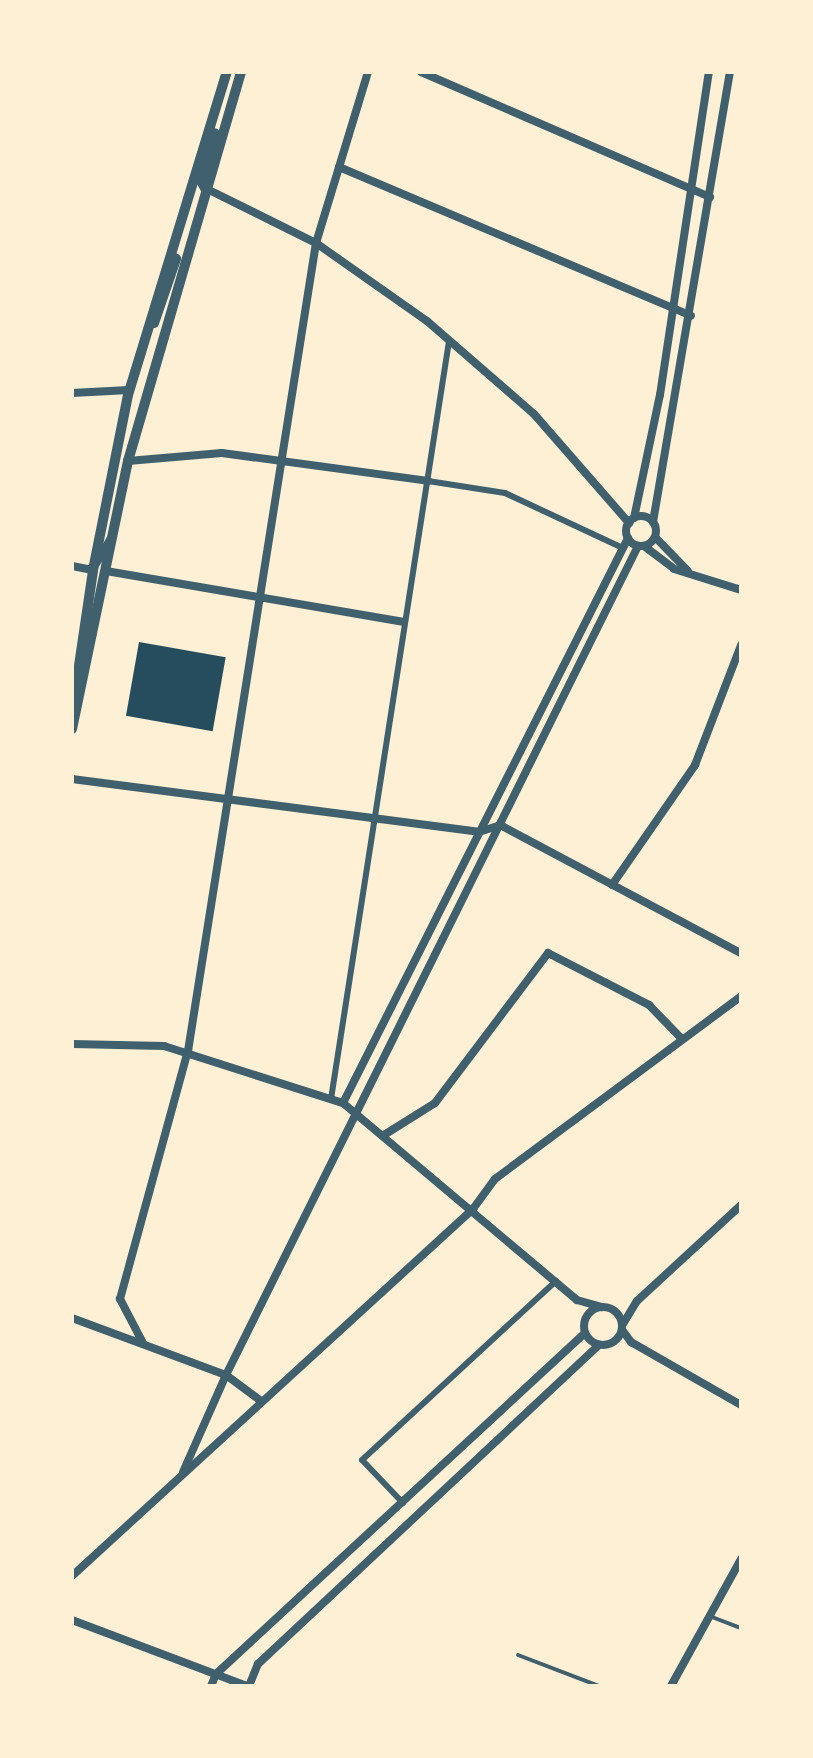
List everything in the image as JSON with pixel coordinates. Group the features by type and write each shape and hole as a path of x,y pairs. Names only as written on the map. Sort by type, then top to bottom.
{"street":[{"path":"72,713 93,570 129,390 227,72"},
{"path":"234,72 200,179 205,188 316,243 449,341 534,414 632,521 653,522"},
{"path":"72,729 128,461 241,72"},
{"path":"143,1343 120,1299 188,1051 316,243 368,72"},
{"path":"421,72 710,197"},
{"path":"343,1103 628,538 673,309 709,72"},
{"path":"688,571 655,537 653,522 691,316 730,72"},
{"path":"339,167 691,316"},
{"path":"138,357 160,310 187,220 205,188"},
{"path":"331,1099 449,341"},
{"path":"72,393 129,390"},
{"path":"128,461 222,453 282,459 505,493 623,548"},
{"path":"93,570 113,536"},
{"path":"183,1472 226,1375 500,825 641,546 655,537"},
{"path":"628,538 654,558 741,590"},
{"path":"72,566 93,570"},
{"path":"88,663 86,643 98,581 93,570"},
{"path":"106,571 403,622"},
{"path":"612,885 695,765 741,645"},
{"path":"72,779 479,832 500,825 741,953"},
{"path":"384,1135 435,1103 548,953 649,1005 682,1039"},
{"path":"72,1576 473,1209 495,1179 741,996"},
{"path":"72,1044 188,1051 343,1103 473,1209 577,1300 613,1310 637,1301"},
{"path":"616,1341 637,1301 741,1205"},
{"path":"403,1503 362,1460 556,1281"},
{"path":"211,1686 216,1674 585,1333 585,1321 577,1300"},
{"path":"585,1321 602,1307"},
{"path":"613,1310 631,1342"},
{"path":"72,1318 226,1375 261,1401"},
{"path":"585,1333 599,1345"},
{"path":"72,1620 248,1686 258,1664 599,1345 631,1342 741,1405"},
{"path":"671,1686 741,1559"}],"lane":[{"path":"709,1616 741,1628"},
{"path":"518,1655 599,1686"}],"building":[{"path":"139,642 226,657 213,731 126,716"}]}
